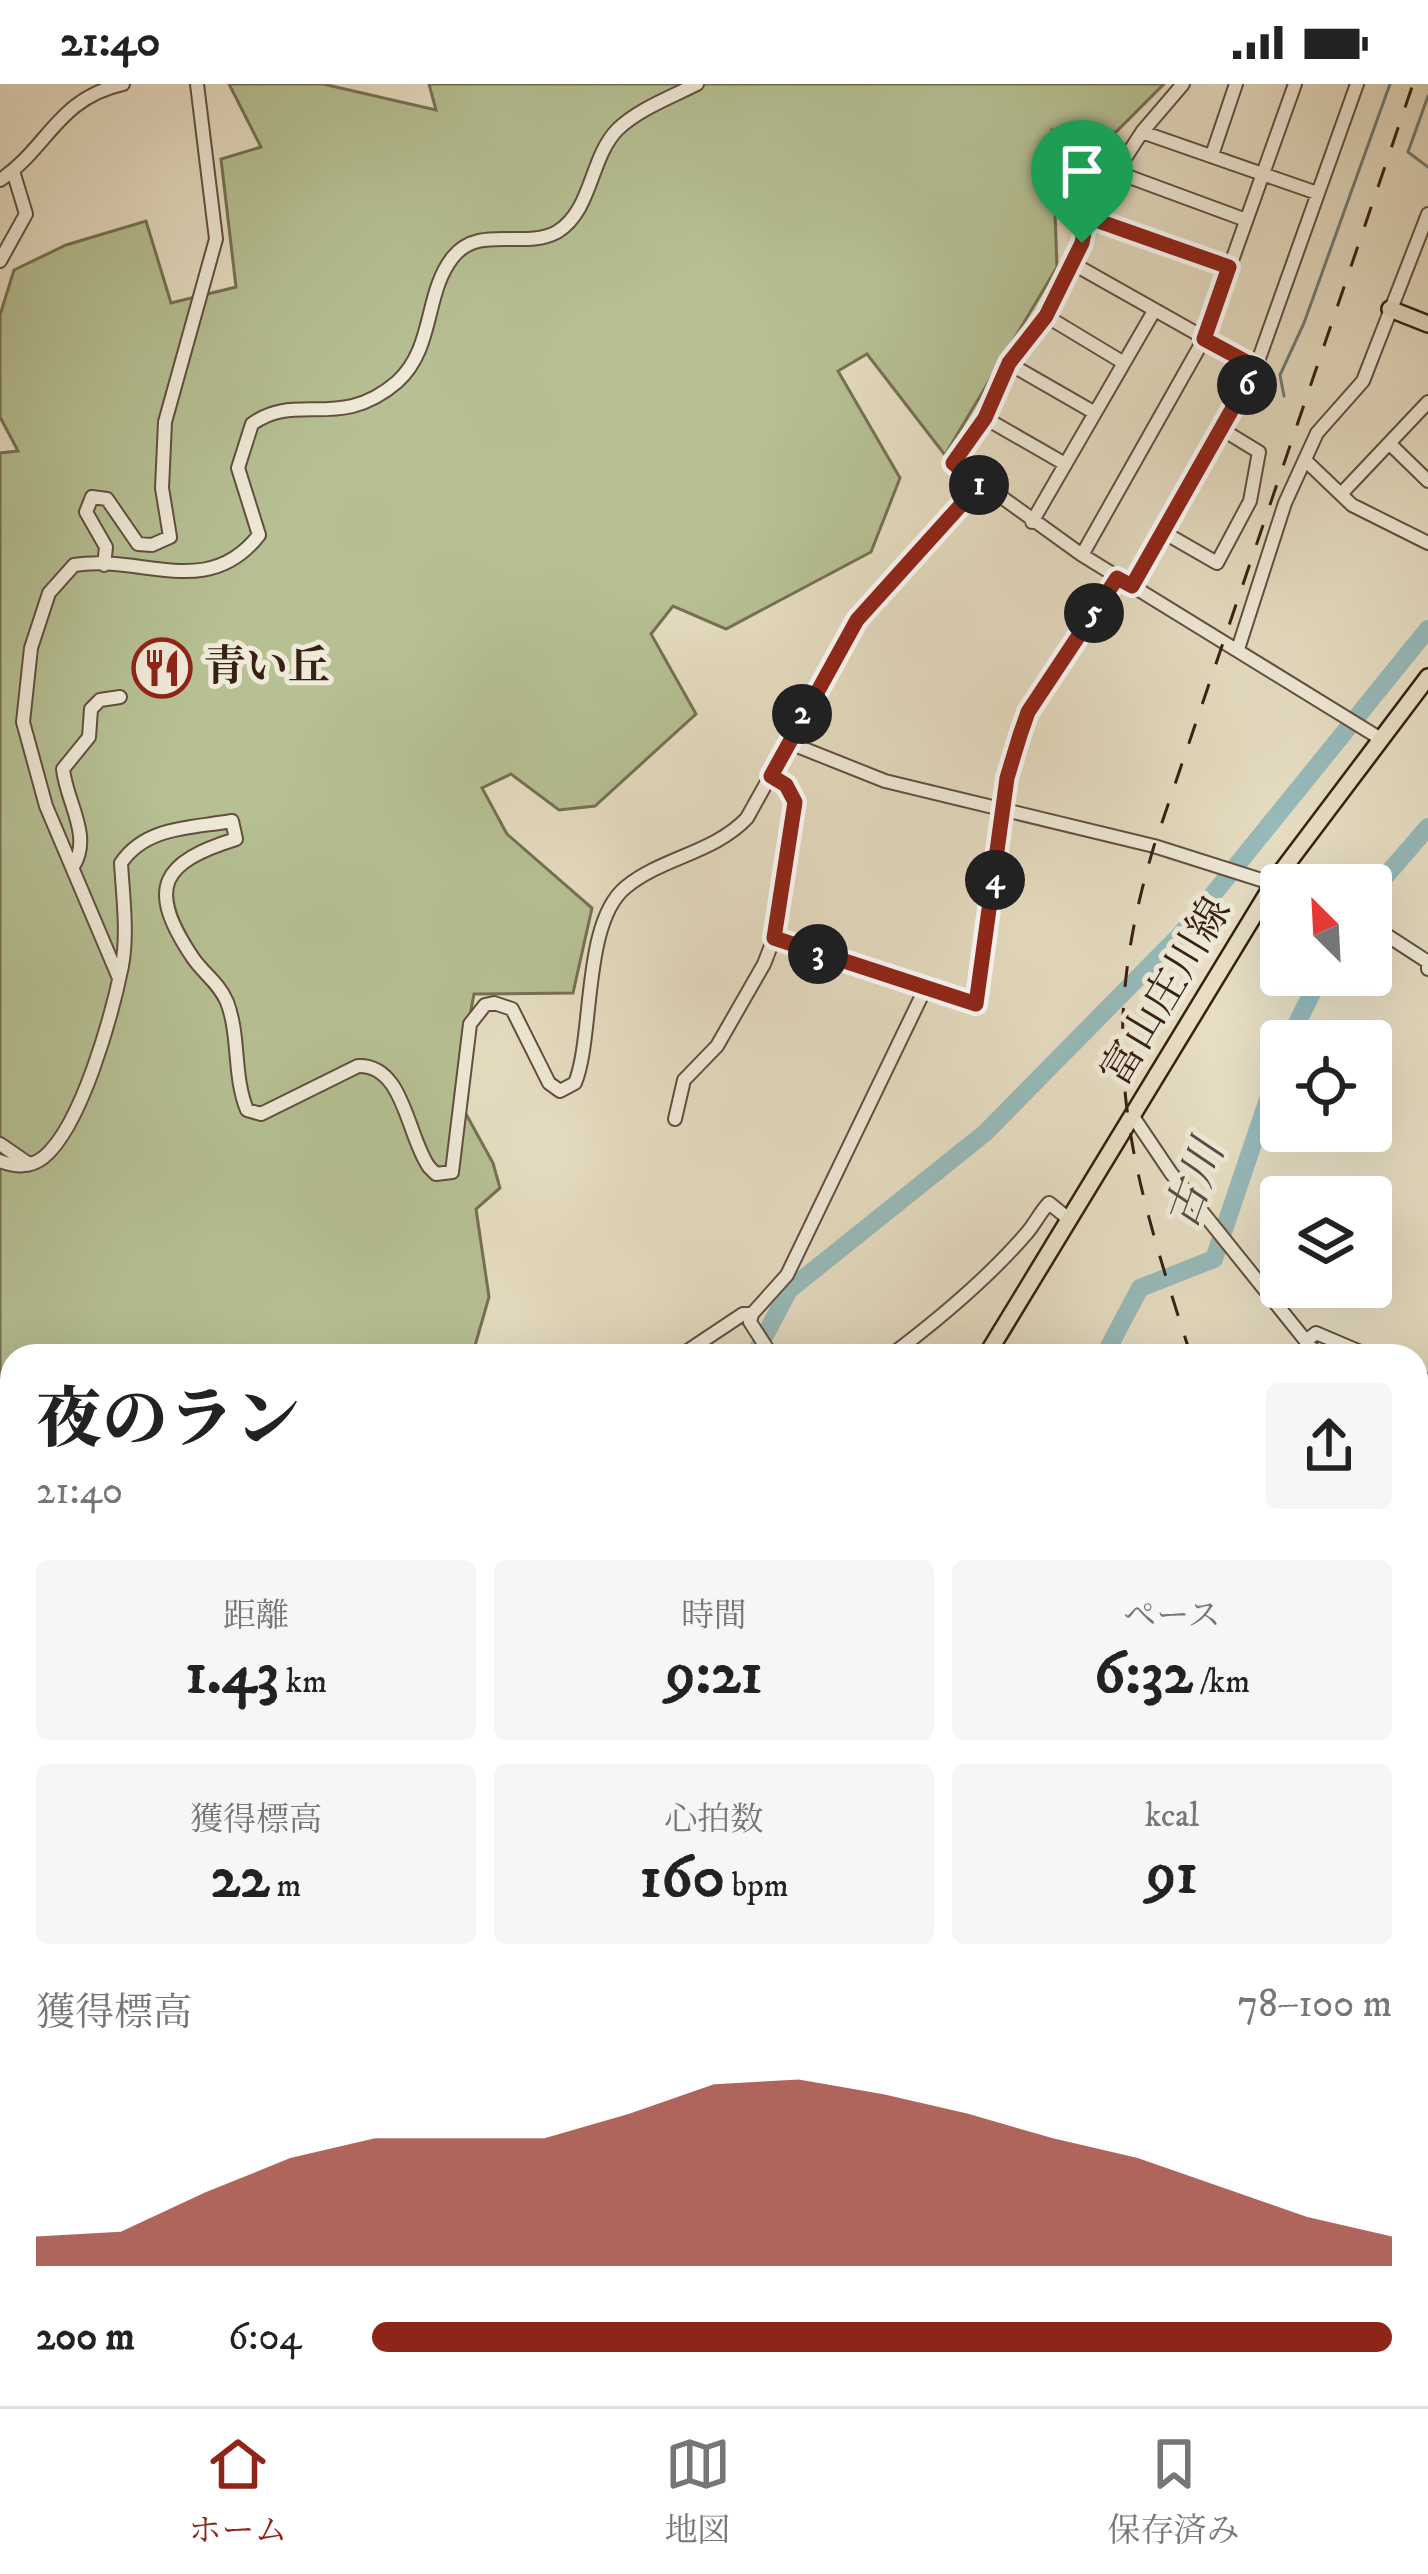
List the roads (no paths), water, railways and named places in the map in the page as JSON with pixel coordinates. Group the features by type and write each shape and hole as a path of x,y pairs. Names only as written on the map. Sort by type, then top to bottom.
{"main road":[{"path":"1390,309 1428,324"},
{"name":"富山庄川線","path":"1287,864 1373,735 1428,677"},
{"name":"富山庄川線","path":"993,1344 1260,907"}],"street":[{"path":"0,180 61,113 123,84"},
{"path":"104,565 106,547 86,512 92,497 107,499 138,544 152,545 170,537 162,488 165,422 216,239 197,84"},
{"path":"118,977 46,806 23,722 23,685 38,626 62,574 74,565 200,573 234,561 259,535 238,467 252,424 281,410 346,411 398,381 427,336 455,254 474,242 535,239 558,231 579,206 616,131 697,84"},
{"path":"1183,84 1142,132 1087,217 1046,316 1009,363 985,418 953,463 1117,578 1373,735"},
{"path":"1212,155 1236,84"},
{"path":"1082,555 1204,339 1295,84"},
{"path":"1132,586 1256,367 1357,84"},
{"path":"1142,132 1318,193"},
{"path":"0,260 26,214 13,171"},
{"path":"1116,172 1246,220"},
{"path":"1238,649 1285,503 1317,433 1363,381 1428,214"},
{"path":"1087,217 1229,267"},
{"path":"1070,262 1256,367"},
{"path":"1032,522 1154,311"},
{"path":"1046,316 1124,363"},
{"path":"1009,363 1095,413"},
{"path":"1340,494 1428,402"},
{"path":"985,418 1065,464"},
{"path":"1163,532 1217,563 1250,501 1259,452 1222,430"},
{"path":"1390,444 1428,481"},
{"path":"1305,460 1340,494 1428,543"},
{"path":"2,1150 30,1165 46,1155 70,1116 106,1031 124,940 122,863 129,852 156,834 232,821 236,838 184,858 172,873 167,894 192,956 216,982 229,1008 247,1110 261,1114 358,1066 370,1065 389,1078 422,1158 445,1176 456,1166 470,1024 476,1013 494,1003 512,1009 549,1084 560,1091 575,1082 585,995 617,896 737,829 857,620 979,485"},
{"path":"774,938 976,1004 1004,808 1028,712 1117,578"},
{"path":"74,865 81,852 80,832 63,770 89,737 91,710 100,700 119,697"},
{"path":"787,742 885,781 1260,877"},
{"path":"675,1119 684,1080 717,1046 774,938 795,802 786,785 771,776"},
{"path":"1392,939 1428,962 1428,969"},
{"path":"698,1344 743,1314 752,1314 787,1276 925,989"},
{"path":"1134,1118 1308,1344"},
{"path":"906,1344 946,1315 1026,1234 1049,1203 1070,1220"},
{"path":"752,1314 764,1344"},
{"path":"1306,1341 1316,1333 1342,1344"}],"waterway":[{"path":"1284,396 1280,375 1304,323 1390,84"},
{"path":"1428,96 1408,152 1428,167"},
{"path":"760,1344 789,1290 985,1133 1181,934 1428,629"},
{"name":"古川","path":"1392,869 1428,827"},
{"name":"古川","path":"1298,1020 1310,996"},
{"name":"古川","path":"1110,1344 1140,1288 1214,1259 1260,1123"}],"railway":[{"path":"1187,1344 1150,1223 1126,1104 1125,984 1136,918 1154,846 1413,84"}],"place":[{"name":"青い丘","path":"162,668"}]}
